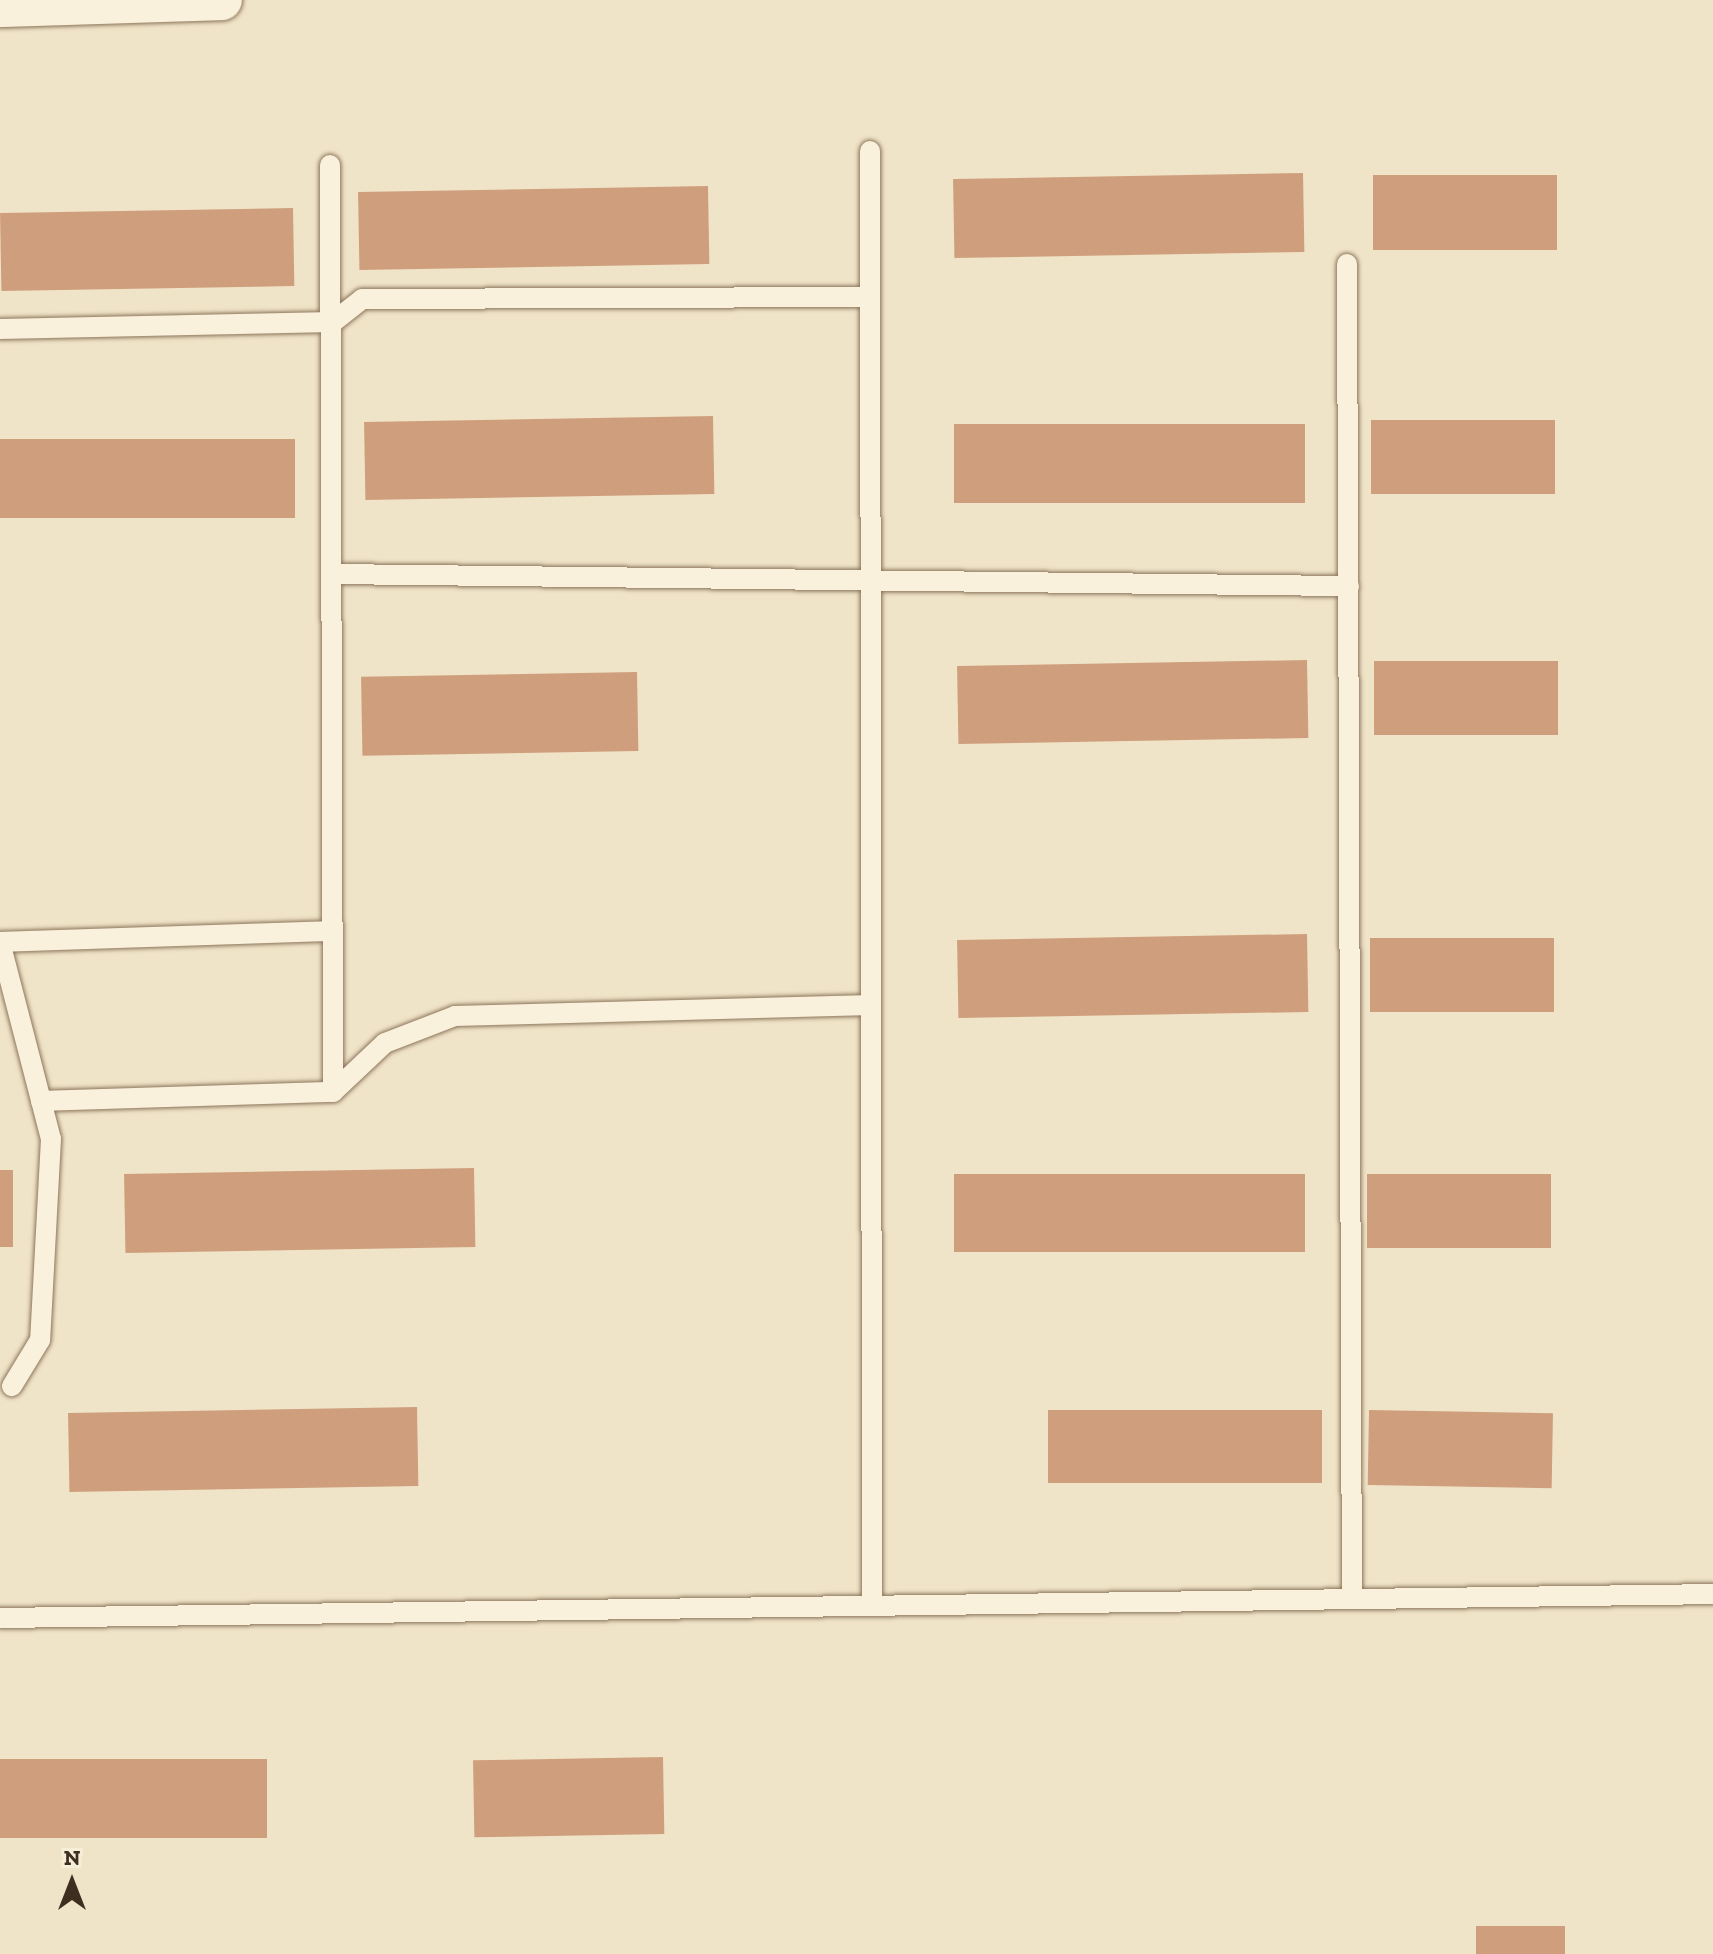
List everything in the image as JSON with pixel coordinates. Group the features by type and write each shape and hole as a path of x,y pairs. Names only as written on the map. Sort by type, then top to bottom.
{"street":[{"path":"0,7 222,0"}],"lane":[{"path":"870,151 872,1606"},
{"path":"330,165 333,322 333,1092"},
{"path":"1347,264 1352,1599"},
{"path":"0,329 333,322 362,299 870,297"},
{"path":"331,574 1349,586"},
{"path":"12,1386 40,1340 51,1139 0,942 333,931"},
{"path":"41,1101 333,1092 385,1043 455,1016 871,1005"},
{"path":"0,1618 1713,1594"}],"building":[{"path":"1303,173 1304,252 954,258 953,179"},
{"path":"1373,175 1557,175 1557,250 1373,250"},
{"path":"708,186 709,264 359,270 358,192"},
{"path":"293,208 294,286 1,291 0,213"},
{"path":"713,416 714,494 365,500 364,422"},
{"path":"1371,420 1555,420 1555,494 1371,494"},
{"path":"954,424 1305,424 1305,503 954,503"},
{"path":"0,439 295,439 295,518 0,518"},
{"path":"1307,660 1308,738 958,744 957,666"},
{"path":"1374,661 1558,661 1558,735 1374,735"},
{"path":"637,672 638,751 362,756 361,677"},
{"path":"1307,934 1308,1012 958,1018 957,940"},
{"path":"1370,938 1554,938 1554,1012 1370,1012"},
{"path":"474,1168 475,1247 125,1253 124,1174"},
{"path":"0,1170 13,1170 13,1247 0,1247"},
{"path":"954,1174 1305,1174 1305,1252 954,1252"},
{"path":"1367,1174 1551,1174 1551,1248 1367,1248"},
{"path":"417,1407 418,1486 69,1492 68,1413"},
{"path":"1048,1410 1322,1410 1322,1483 1048,1483"},
{"path":"1369,1410 1553,1413 1552,1488 1368,1485"},
{"path":"663,1757 664,1834 474,1837 473,1760"},
{"path":"0,1759 267,1759 267,1838 0,1838"},
{"path":"1476,1926 1565,1926 1565,1954 1476,1954"}]}
